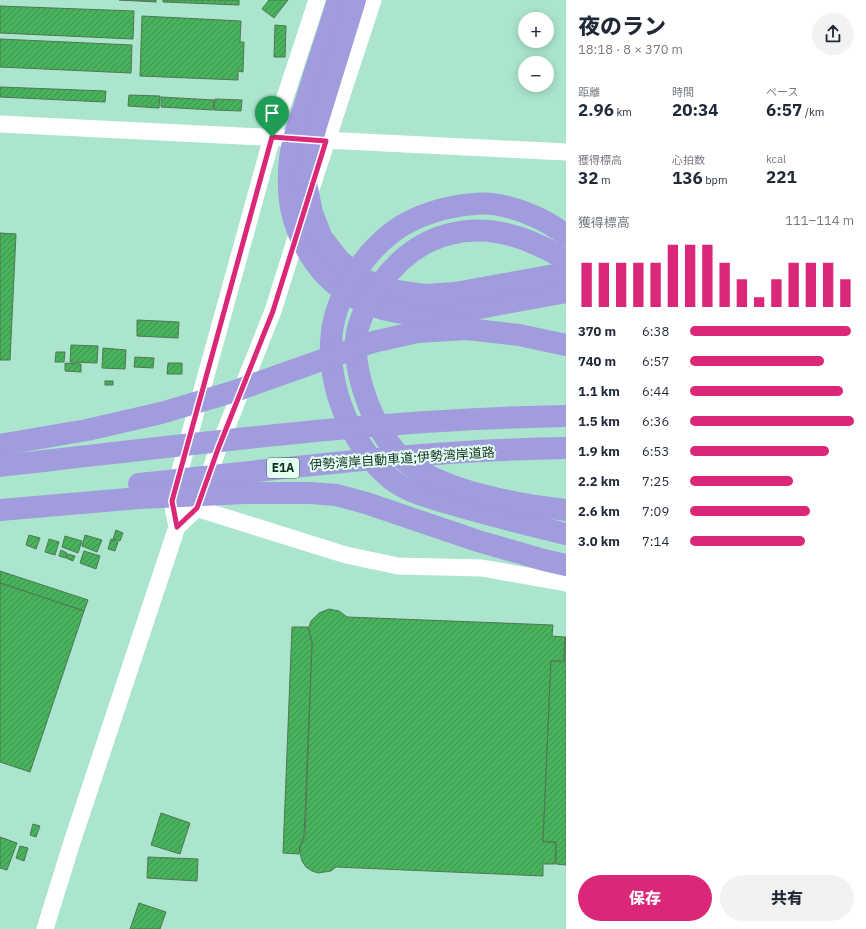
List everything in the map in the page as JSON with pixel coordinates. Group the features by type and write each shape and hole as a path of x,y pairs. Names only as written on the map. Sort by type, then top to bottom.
{"highway":[{"path":"338,0 290,158 288,185 291,213 301,239 314,262 332,282 355,299 382,309 408,313 434,314 459,311 566,292"},
{"path":"355,0 308,156 306,183 312,213 322,238 340,261 365,280 396,291 425,295 455,293 566,273"},
{"path":"566,235 539,218 505,207 475,204 450,207 422,216 394,231 370,254 354,273 342,295 335,316 331,342 333,372 338,396 354,435 378,468 392,480 414,492 437,500 480,513 566,534"},
{"path":"566,260 516,236 493,231 472,230 452,233 433,240 400,260 388,273 376,290 364,312 358,332 356,358 360,378 373,417 385,436 408,464 441,482 472,492 519,504 566,510"},
{"path":"0,445 87,430 161,413 232,392 373,342 417,332 467,329 519,335 566,345"},
{"path":"0,466 367,427 467,420 566,416"},
{"name":"伊勢湾岸自動車道;伊勢湾岸道路","path":"0,499 350,461 456,453 566,448"},
{"path":"0,510 139,498 252,493 311,493 336,495 478,541 566,565"}],"street":[{"path":"177,527 172,501 272,137 317,0"},
{"path":"45,929 72,842 177,527 197,508 218,449 273,311 326,141 373,0"},
{"path":"0,124 566,152"},
{"path":"172,501 353,557 398,566 482,568 566,583"}],"building":[{"path":"119,0 156,0 156,2"},
{"path":"163,0 239,0 239,5 163,2"},
{"path":"269,0 288,0 274,18 262,9"},
{"path":"0,6 134,11 133,39 0,33"},
{"path":"142,16 241,21 240,42 244,42 243,72 238,71 238,80 140,76"},
{"path":"275,25 286,26 285,57 274,57"},
{"path":"0,39 132,45 131,73 0,67"},
{"path":"0,87 106,91 105,102 0,97"},
{"path":"129,95 160,96 159,108 128,106"},
{"path":"161,97 214,100 213,110 161,107"},
{"path":"215,99 242,100 241,111 214,110"},
{"path":"0,233 16,234 10,360 0,360"},
{"path":"137,320 179,322 178,338 137,336"},
{"path":"71,345 98,346 97,363 70,362"},
{"path":"103,348 126,350 125,369 102,368"},
{"path":"56,352 65,352 64,362 55,362"},
{"path":"135,357 154,358 153,368 134,367"},
{"path":"65,363 81,364 81,372 65,371"},
{"path":"168,363 182,363 182,374 167,374"},
{"path":"105,381 113,381 113,385 105,385"},
{"path":"116,530 123,533 120,541 113,539"},
{"path":"29,535 40,538 36,549 26,545"},
{"path":"85,535 102,540 97,552 82,546"},
{"path":"65,536 82,541 78,553 62,547"},
{"path":"49,539 59,542 55,555 45,552"},
{"path":"111,539 118,542 115,551 108,549"},
{"path":"61,550 67,553 65,558 59,556"},
{"path":"84,551 100,556 96,569 80,563"},
{"path":"68,554 75,556 73,561 66,558"},
{"path":"0,571 88,600 84,611 0,583"},
{"path":"0,583 84,611 30,772 0,762"},
{"path":"329,609 339,611 347,617 553,625 552,636 565,637 564,661 551,661 543,842 556,842 555,864 543,864 543,876 336,867 331,871 318,873 306,867 302,861 300,846 305,837 312,642 309,627 311,621 319,613"},
{"path":"292,627 308,627 312,643 304,837 300,846 299,854 283,853"},
{"path":"565,637 566,865 556,864 556,842 543,841 551,661 564,662"},
{"path":"161,813 190,823 180,854 151,845"},
{"path":"33,824 40,826 36,837 30,835"},
{"path":"0,837 17,843 7,870 0,868"},
{"path":"20,846 28,848 24,861 16,858"},
{"path":"148,857 198,859 197,881 147,878"},
{"path":"139,903 166,912 160,929 130,929"}],"route":[{"path":"272,137 326,141 273,311 218,449 197,508 177,527 172,501 272,137"}]}
